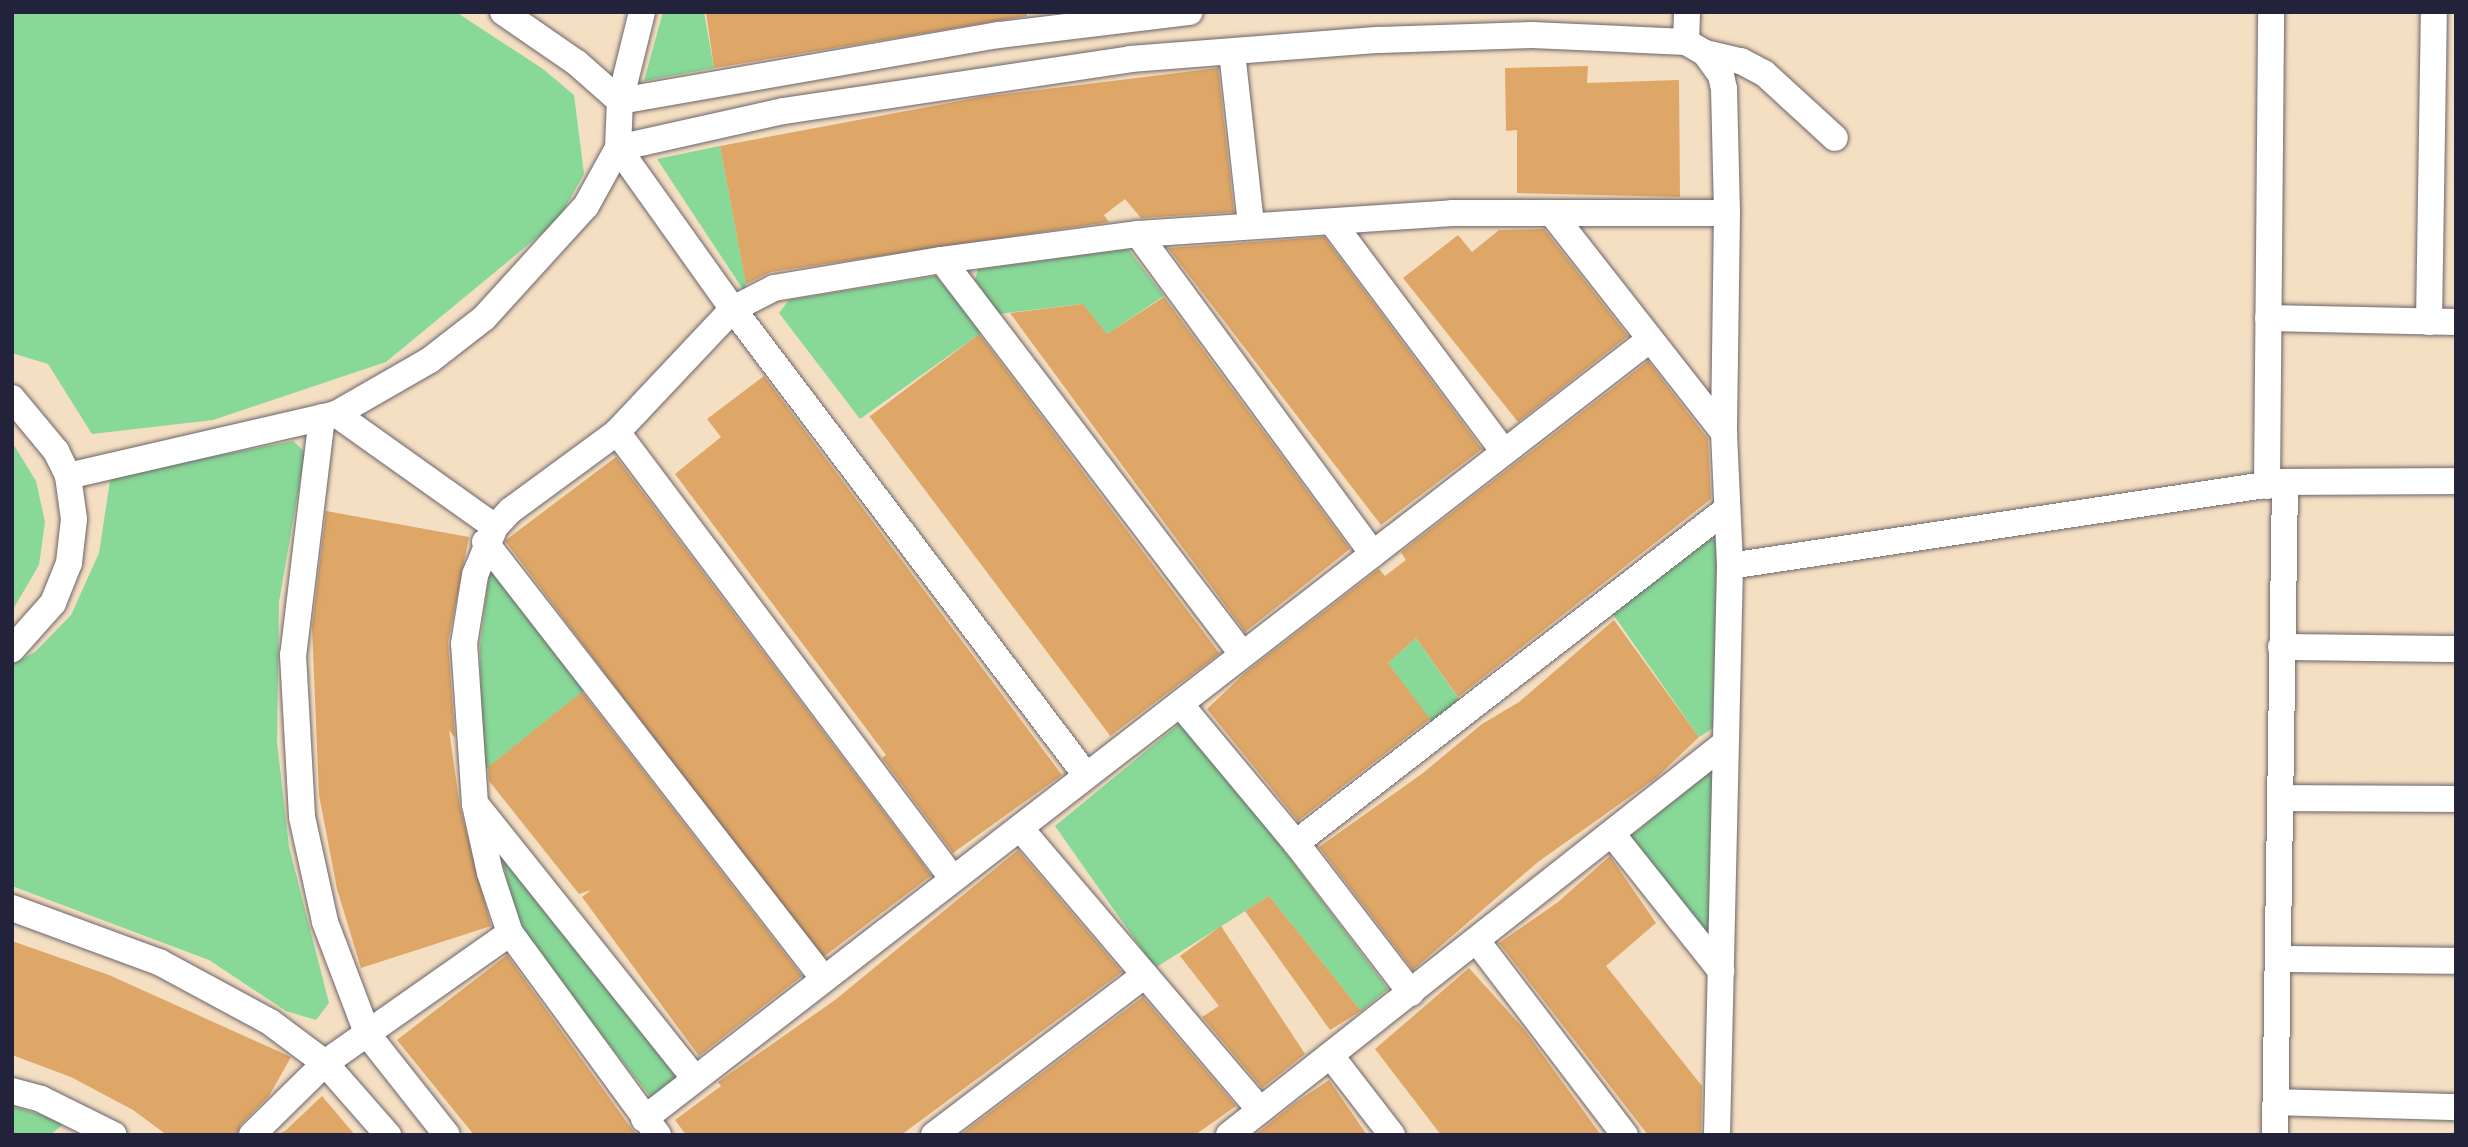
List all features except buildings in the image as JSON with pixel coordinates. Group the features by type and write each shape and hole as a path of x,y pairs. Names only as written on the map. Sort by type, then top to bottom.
{"street":[{"path":"503,12 577,63 620,101"},
{"path":"68,476 329,415 430,360 484,318 586,206 618,148 620,101 642,12"},
{"path":"620,101 950,43 1190,12"},
{"path":"1686,12 1696,47 1721,75 1724,89 1727,213 1724,433 1730,566 1723,745 1717,1135"},
{"path":"2271,12 2268,318 2281,647 2275,1135"},
{"path":"2430,321 2434,12"},
{"path":"1122,19 1130,59"},
{"path":"618,148 784,111 1130,59 1455,36 1696,47 1741,61 1764,73 1835,138"},
{"path":"1232,52 1251,224"},
{"path":"618,148 733,309 1086,775"},
{"path":"1649,340 1241,653 1180,704 695,1079 651,1127 510,933 490,873 475,804 464,644 490,534 511,510 617,432 733,309 774,288 942,260 1138,234 1251,224 1332,222 1452,213 1554,216 1727,213"},
{"path":"1554,216 1724,433"},
{"path":"1332,222 1504,452"},
{"path":"1138,234 1373,554"},
{"path":"942,260 1241,653"},
{"path":"2268,318 2456,322"},
{"path":"12,398 46,433 68,476 74,519 67,570 42,620 12,649"},
{"path":"329,415 490,534 824,979"},
{"path":"329,415 296,602 296,763 325,922 368,1035 447,1135"},
{"path":"617,432 953,879"},
{"path":"1730,566 2276,484 2456,481"},
{"path":"1296,843 1727,509"},
{"path":"2281,647 2456,649"},
{"path":"1180,704 1296,843 1411,993"},
{"path":"1229,1135 1613,835 1723,745"},
{"path":"2280,798 2456,799"},
{"path":"475,804 695,1079"},
{"path":"1020,828 1260,1111"},
{"path":"1613,835 1721,971"},
{"path":"12,908 159,962 270,1023 325,1063 388,1135"},
{"path":"252,1135 325,1063 510,933"},
{"path":"1478,941 1625,1135"},
{"path":"2277,959 2456,961"},
{"path":"934,1135 1145,975"},
{"path":"1331,1056 1392,1135"},
{"path":"12,1091 82,1128 114,1135"},
{"path":"2276,1102 2456,1107"}],"green space":[{"path":"12,12 456,12 543,69 574,95 584,174 558,220 386,362 213,420 92,434 48,364 12,353"},
{"path":"663,12 704,12 714,68 644,81"},
{"path":"720,146 746,283 746,294 657,159"},
{"path":"1128,249 1164,296 1107,334 1082,304 998,314 975,280 978,269"},
{"path":"936,276 982,332 860,419 779,313 789,300"},
{"path":"293,441 305,452 279,602 277,742 289,847 329,1003 316,1020 286,1011 209,960 12,886 12,664 35,652 71,615 99,553 110,481 118,475"},
{"path":"12,442 36,481 45,522 39,565 12,611"},
{"path":"1708,536 1720,543 1715,727 1699,737 1610,610"},
{"path":"490,566 585,690 482,772 480,646"},
{"path":"1416,638 1459,699 1435,727 1388,663"},
{"path":"1185,719 1388,989 1361,1011 1269,896 1155,968 1055,826"},
{"path":"1708,773 1719,783 1716,935 1705,940 1626,840"},
{"path":"498,841 687,1076 653,1100 534,949 514,911"},
{"path":"12,1106 66,1122 50,1135 12,1135"}]}
